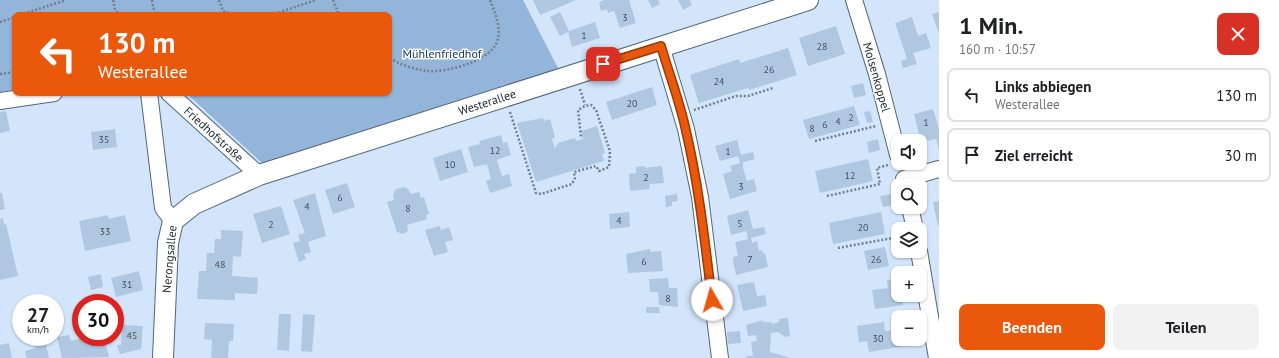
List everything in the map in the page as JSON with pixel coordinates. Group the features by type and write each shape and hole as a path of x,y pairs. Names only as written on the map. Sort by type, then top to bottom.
{"street":[{"name":"Westerallee","path":"173,221 194,204 259,175 808,0"},
{"name":"Molsenkoppel","path":"854,0 890,122 892,134"},
{"path":"661,46 682,113 700,197 720,358"},
{"path":"0,101 34,96"},
{"name":"Nerongsallee","path":"149,96 163,208 173,221 168,243 163,358"},
{"name":"Friedhofstraße","path":"172,96 259,175"},
{"name":"Molsenkoppel","path":"915,178 939,169"},
{"path":"920,258 937,358"}],"path":[{"path":"29,12 66,0"},
{"path":"112,0 118,12"},
{"path":"152,0 154,12"},
{"path":"219,0 223,11"},
{"path":"280,12 316,0"},
{"path":"334,0 338,12"},
{"path":"392,60 398,64 428,71 448,70 472,63 487,54 496,45 498,36 497,18 490,0"},
{"path":"0,22 12,18"},
{"path":"0,74 12,72"},
{"path":"682,113 736,96 748,96 773,88"},
{"path":"506,96 536,193 541,194 572,184 575,178 574,172 596,166 599,171 609,167 610,151 596,110 591,105 585,106 578,110 581,138"},
{"path":"815,141 890,122"},
{"path":"827,196 880,184 877,168 891,163"},
{"path":"838,248 891,238"}],"green space":[{"name":"Mühlenfriedhof","path":"0,0 523,0 559,70 264,165 189,96 392,96 392,12 12,12 12,90 0,92"}],"building":[{"path":"533,0 576,0 540,15"},
{"path":"604,0 629,0 636,23 620,28 614,11 608,13 607,9 601,11 599,2"},
{"path":"648,0 658,0 660,4 652,8"},
{"path":"678,0 690,0 692,5 683,10"},
{"path":"560,12 569,31 595,22 600,38 572,47 568,32 560,36 550,17"},
{"path":"939,12 939,34 932,14"},
{"path":"912,17 918,36 926,33 931,48 913,53 917,64 903,68 901,61 907,59 895,23"},
{"path":"836,26 845,54 808,66 799,38"},
{"path":"788,48 797,75 749,90 748,88 699,103 690,75 739,59 740,63"},
{"path":"863,83 866,95 854,98 851,86"},
{"path":"652,87 657,105 612,120 606,102"},
{"path":"854,106 860,125 809,139 803,120"},
{"path":"933,109 939,129 939,150 936,139 927,141 927,134 919,134 914,114"},
{"path":"6,111 10,131 0,133 0,112"},
{"path":"870,111 873,122 867,123 864,112"},
{"path":"543,118 544,121 550,119 555,137 552,139 555,149 558,143 575,138 576,141 583,139 581,131 597,126 605,153 602,154 604,161 536,182 517,123"},
{"path":"115,129 117,147 93,150 91,132"},
{"path":"501,135 503,143 507,142 511,155 497,160 502,176 509,174 512,186 490,193 486,181 491,179 487,164 474,167 468,147 480,144 479,141"},
{"path":"878,139 880,150 869,153 867,142"},
{"path":"737,140 741,155 753,152 755,159 743,162 743,168 747,181 754,179 757,191 730,199 723,174 732,171 730,166 740,163 738,156 720,161 715,146"},
{"path":"461,149 468,172 440,181 433,158"},
{"path":"868,159 873,181 820,193 815,171"},
{"path":"645,166 645,168 662,166 664,183 649,184 650,189 630,191 629,174 636,173 636,167"},
{"path":"347,183 355,207 333,214 325,190"},
{"path":"404,187 408,189 411,194 419,192 421,198 424,197 429,214 426,215 427,219 407,225 408,231 403,234 397,232 387,202 394,200 393,195 396,189"},
{"path":"0,193 2,193 5,209 0,210"},
{"path":"315,193 326,236 308,242 311,252 304,254 306,259 299,262 293,243 300,241 298,235 305,233 293,200"},
{"path":"677,194 678,201 672,202 672,206 666,207 665,196"},
{"path":"891,194 891,206 883,207 880,196"},
{"path":"939,201 939,226 938,226 933,202"},
{"path":"281,206 290,234 262,243 253,214"},
{"path":"748,210 753,229 764,227 766,234 751,238 752,243 757,241 759,251 762,250 763,254 765,253 768,267 736,275 733,257 738,256 735,242 748,239 746,231 731,235 727,216"},
{"path":"629,212 630,227 610,229 609,214"},
{"path":"881,212 885,234 833,244 829,223"},
{"path":"108,215 109,219 125,215 131,241 85,251 79,221"},
{"path":"3,218 4,224 6,224 18,276 0,280 0,219"},
{"path":"440,226 441,230 449,227 453,240 445,242 448,252 434,256 425,230"},
{"path":"221,230 243,231 241,257 233,256 232,276 258,278 257,294 235,293 235,300 197,299 199,271 206,271 207,253 214,253 215,239 221,239"},
{"path":"885,247 889,266 868,270 864,251"},
{"path":"650,249 650,252 661,251 663,271 628,273 626,254"},
{"path":"139,271 143,290 124,295 115,294 111,278"},
{"path":"101,274 103,287 91,290 88,277"},
{"path":"668,278 669,288 677,288 678,307 659,305 658,292 650,292 649,279"},
{"path":"887,280 891,280 891,302 902,302 903,305 875,309 872,290 888,288"},
{"path":"754,282 757,296 765,295 767,306 743,311 737,285"},
{"path":"646,307 659,307 660,313 646,313"},
{"path":"279,314 291,314 289,351 277,350"},
{"path":"303,314 315,315 312,352 301,351"},
{"path":"788,318 790,336 785,337 778,332 771,333 770,352 791,358 747,358 746,356 753,356 751,342 757,341 756,335 748,336 746,325 763,320 763,322 771,322 772,324 779,322 779,319"},
{"path":"884,322 885,331 891,330 891,346 904,346 869,352 867,341 859,342 857,326"},
{"path":"205,323 234,324 233,341 229,341 228,358 211,358 212,340 204,339"},
{"path":"124,325 143,326 141,349 120,354 117,346 124,346"},
{"path":"740,331 741,343 728,344 727,332"},
{"path":"69,335 72,341 72,346 106,346 109,357 62,358 59,346 64,346 64,336"},
{"path":"9,343 12,358 0,358 0,345"},
{"path":"36,346 46,346 49,358 27,358 25,351 36,348"}],"route":[{"path":"603,64 661,46 682,113 692,154 700,197 712,300"}]}
